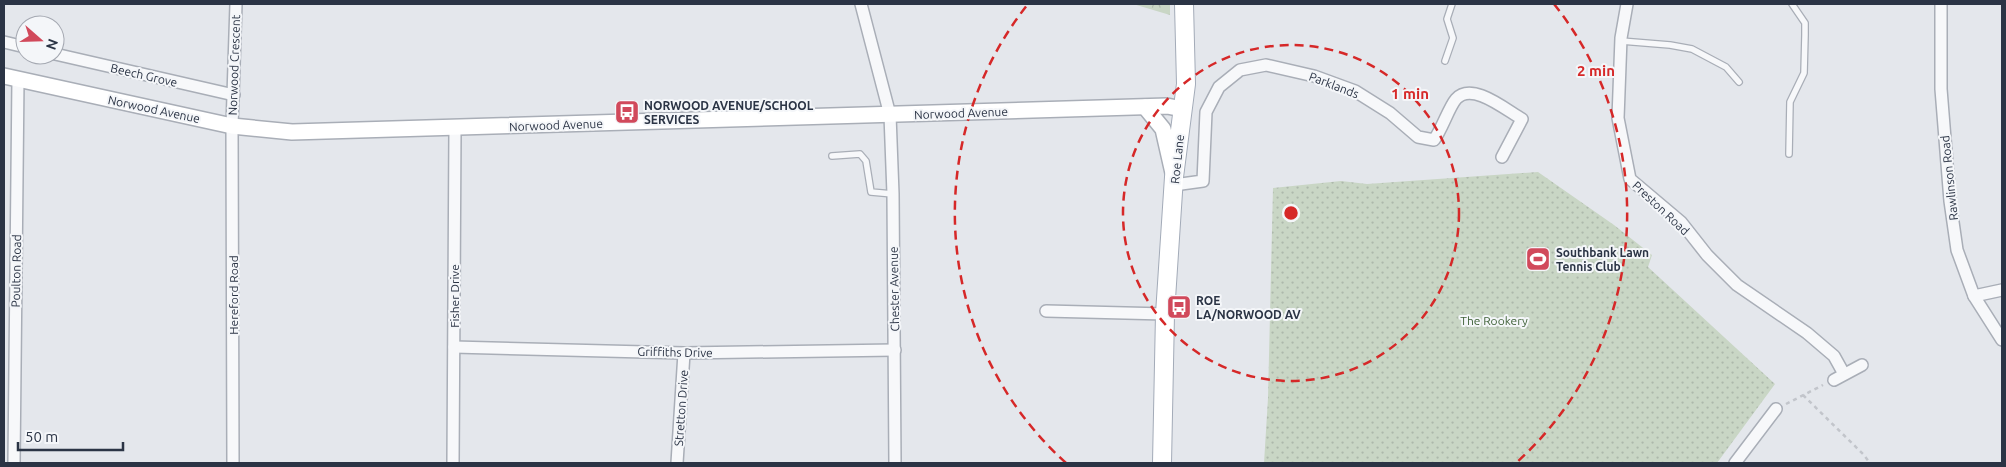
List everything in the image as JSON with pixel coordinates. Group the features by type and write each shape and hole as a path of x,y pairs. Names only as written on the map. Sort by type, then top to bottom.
{"main road":[{"name":"Roe Lane","path":"1162,463 1165,314 1174,181 1186,84 1184,4"},
{"name":"Norwood Avenue","path":"11,77 232,126 292,132 1167,106 1182,109"},
{"path":"1144,107 1163,129 1174,181"}],"street":[{"name":"Norwood Crescent","path":"232,126 236,4"},
{"path":"860,4 890,115"},
{"name":"Preston Road","path":"1627,4 1621,41 1618,118 1630,179 1680,222 1706,254 1737,285 1807,333 1834,356 1844,374"},
{"name":"Rawlinson Road","path":"1941,4 1941,89 1950,201 1957,250 1974,296 2002,340"},
{"name":"Beech Grove","path":"65,56 234,95"},
{"name":"Parklands","path":"1174,181 1204,181 1206,112 1220,87 1240,70 1266,65 1314,76 1355,91 1390,113 1418,137 1434,140 1456,100 1465,93 1479,94 1522,119 1502,157"},
{"name":"Poulton Road","path":"11,77 14,463"},
{"name":"Chester Avenue","path":"890,115 893,194 895,463"},
{"name":"Hereford Road","path":"232,126 233,463"},
{"name":"Fisher Drive","path":"453,463 455,128"},
{"path":"1974,296 2002,290"},
{"path":"1046,311 1165,314"},
{"name":"Griffiths Drive","path":"454,347 684,353 895,350"},
{"name":"Stretton Drive","path":"677,463 684,353"},
{"path":"1834,380 1862,365"},
{"path":"1735,463 1776,409"}],"lane":[{"path":"1445,61 1453,38 1447,19 1452,4"},
{"path":"1789,154 1790,102 1804,73 1805,35 1805,23 1792,4"},
{"path":"1621,41 1670,45 1692,49 1726,66 1740,82"},
{"path":"832,156 860,154 866,160 871,192 893,194"}],"path":[{"path":"1776,409 1834,380"},
{"path":"1803,395 1870,463"}],"green space":[{"path":"1133,4 1170,4 1170,15"},
{"name":"The Rookery","path":"1538,172 1614,225 1652,255 1648,267 1775,384 1717,463 1264,463 1268,398 1273,188 1341,181 1367,184"}],"place":[{"name":"NORWOOD AVENUE/SCHOOL SERVICES","path":"627,112"},
{"name":"Southbank Lawn Tennis Club","path":"1538,259"},
{"name":"ROE LA/NORWOOD AV","path":"1179,307"}]}
